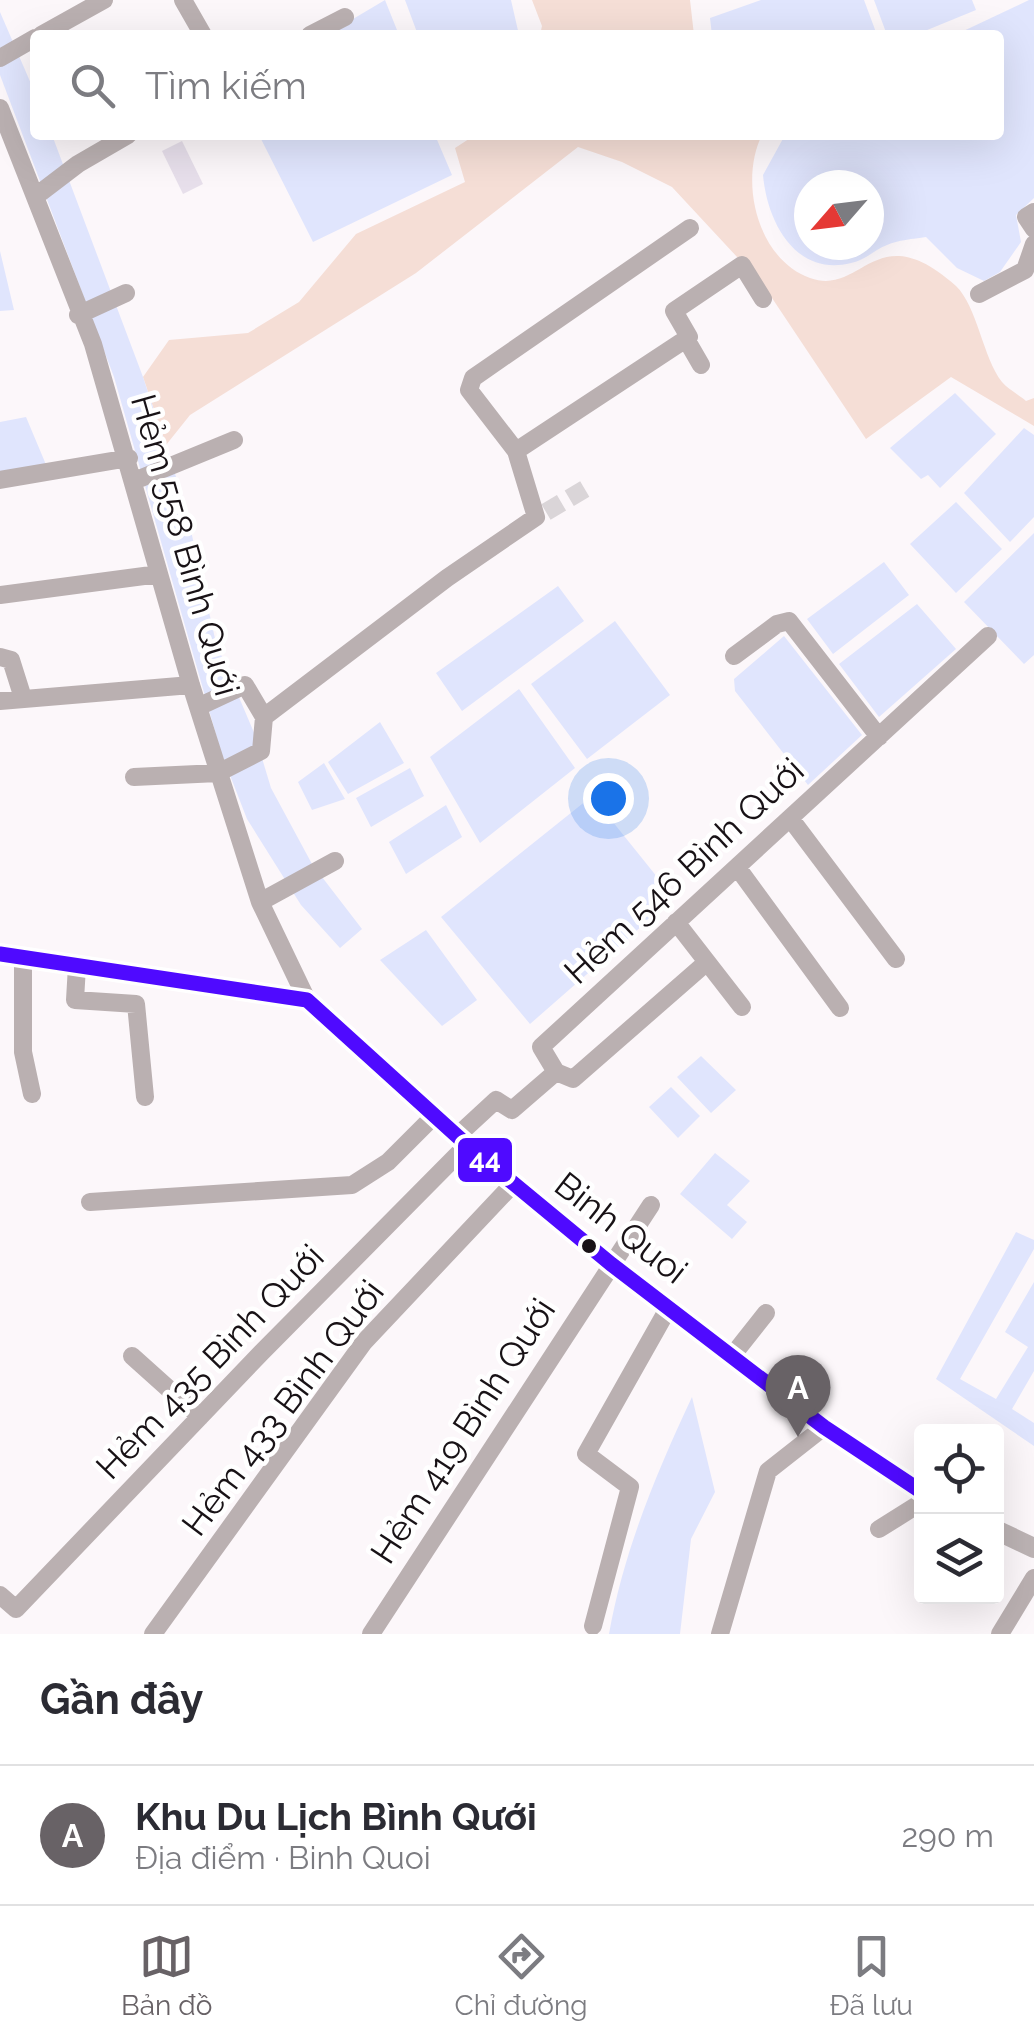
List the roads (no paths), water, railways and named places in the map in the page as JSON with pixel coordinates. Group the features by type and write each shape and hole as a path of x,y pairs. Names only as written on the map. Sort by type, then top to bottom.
{"main road":[{"path":"0,954 307,1000"},
{"name":"Binh Quoi","path":"307,1000 513,1184 615,1258 669,1307 824,1427 914,1487"},
{"path":"1004,1534 1034,1548"}],"street":[{"path":"49,30 104,0"},
{"path":"183,0 200,30"},
{"path":"320,30 345,17"},
{"path":"0,58 30,40"},
{"name":"Hẻm 558 Bình Quới","path":"0,108 78,315 93,344 137,480 191,685 201,705 260,902 307,1000"},
{"path":"36,196 78,164 119,140"},
{"path":"0,161 24,166"},
{"path":"1034,212 1026,218 1034,229"},
{"path":"264,716 447,578 541,514 516,451 469,390 473,378 690,228"},
{"path":"979,294 1024,270 1034,244"},
{"path":"516,451 690,337 674,311 742,265 764,299"},
{"path":"78,315 120,295"},
{"path":"686,339 700,365"},
{"path":"137,480 234,440"},
{"path":"0,480 129,458"},
{"path":"0,596 159,574"},
{"path":"734,656 777,624 789,620 878,737"},
{"name":"Hẻm 546 Bình Quới","path":"556,1072 541,1047 988,636"},
{"path":"0,657 12,660 23,698"},
{"path":"0,701 191,685"},
{"path":"134,777 220,772 263,746 264,716 244,686 201,705"},
{"path":"790,818 896,959"},
{"path":"260,902 329,865"},
{"path":"736,867 840,1008"},
{"path":"676,922 742,1007"},
{"path":"23,958 24,1052 32,1094"},
{"path":"462,1141 496,1100 512,1110 556,1072 573,1079 707,962"},
{"path":"78,966 75,1000 136,1004 144,1097"},
{"path":"90,1202 352,1185 388,1162 434,1116"},
{"name":"Hẻm 435 Bình Quới","path":"0,1595 16,1609 462,1141"},
{"name":"Hẻm 433 Bình Quới","path":"153,1634 364,1342 513,1184"},
{"name":"Hẻm 419 Bình Quới","path":"371,1634 652,1204"},
{"path":"592,1626 630,1487 586,1454 669,1307"},
{"path":"732,1356 766,1312"},
{"path":"132,1356 200,1417"},
{"path":"720,1634 768,1470 824,1427"},
{"path":"880,1529 914,1507"},
{"path":"1000,1634 1034,1578"}],"water":[{"path":"385,0 397,30 334,30"},
{"path":"405,0 511,0 518,30 416,30"},
{"path":"761,0 864,0 875,30 711,30 710,18"},
{"path":"874,0 972,0 976,10 927,30 885,30"},
{"path":"1034,0 1034,198 1016,215 1021,242 1000,272 984,281 957,268 926,237 884,246 884,170 794,170 794,248 778,227 763,175 782,140 1004,140 1004,30 966,30"},
{"path":"0,12 30,81 30,140 54,140 143,377 185,504 216,643 255,735 271,788 312,864 362,929 340,948 301,905 247,819 221,752 114,377 0,75"},
{"path":"262,140 437,140 452,175 313,242"},
{"path":"0,251 14,310 0,311"},
{"path":"811,260 861,260 831,265"},
{"path":"955,393 996,434 940,488 928,475 921,479 890,448"},
{"path":"26,417 47,467 0,476 0,422"},
{"path":"1024,428 1034,435 1034,517 1010,542 964,493"},
{"path":"956,502 1002,549 956,593 910,544"},
{"path":"1034,533 1034,655 1024,664 964,602"},
{"path":"884,562 909,595 833,654 807,619"},
{"path":"558,586 584,621 462,711 436,673"},
{"path":"917,604 956,649 879,717 839,664"},
{"path":"615,621 670,695 587,759 531,684"},
{"path":"784,636 862,735 808,785 735,691 734,679"},
{"path":"519,689 575,768 480,843 430,757"},
{"path":"380,722 404,763 348,794 328,762"},
{"path":"324,763 345,799 312,810 298,782"},
{"path":"410,768 424,796 371,827 356,798"},
{"path":"592,796 674,898 530,1024 441,917"},
{"path":"446,805 462,837 406,874 389,842"},
{"path":"426,930 477,1000 442,1026 380,960"},
{"path":"701,1056 736,1090 711,1113 677,1077"},
{"path":"671,1087 700,1116 678,1138 649,1107"},
{"path":"715,1153 750,1181 727,1205 747,1222 732,1239 680,1194"},
{"path":"1016,1232 1034,1240 1034,1249 960,1379 996,1399 1028,1347 1005,1332 1034,1282 1034,1371 1012,1409 1034,1423 1034,1446 936,1379"},
{"path":"692,1397 715,1492 691,1539 680,1634 609,1634 623,1572 643,1513"}],"tunnel":[{"path":"546,512 590,486"}],"place":[{"name":"Khu Du Lịch Bình Qưới","path":"798,1437"}]}
